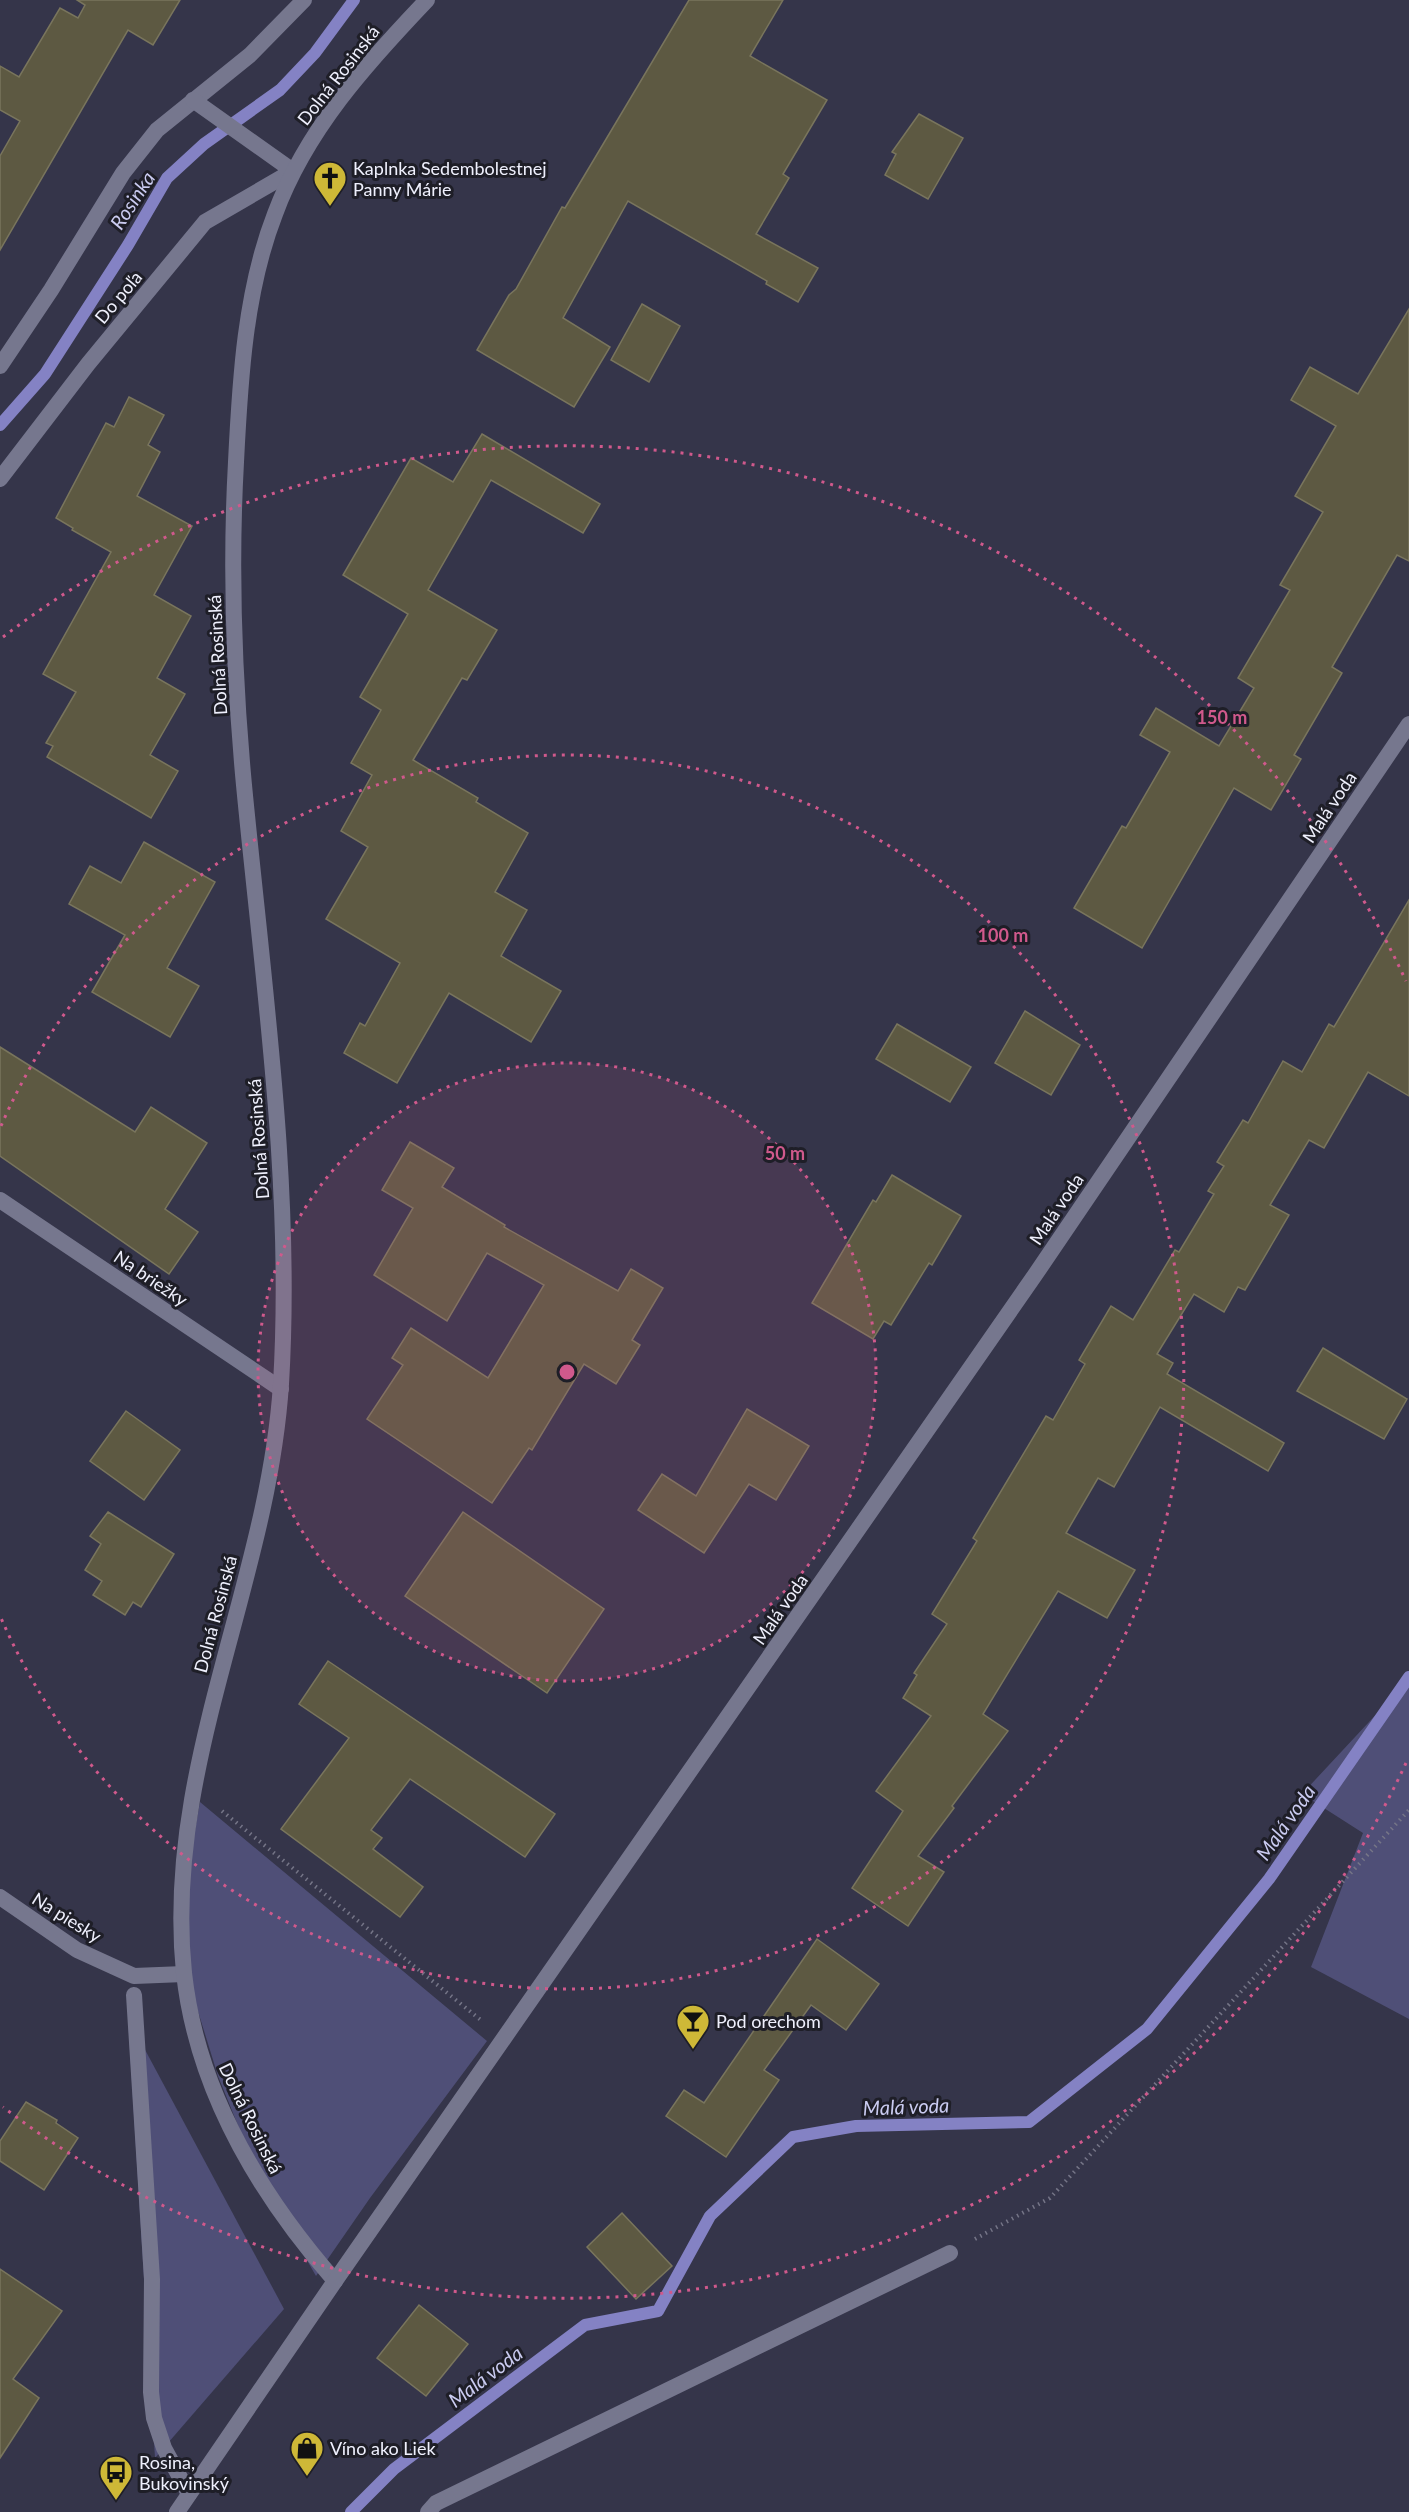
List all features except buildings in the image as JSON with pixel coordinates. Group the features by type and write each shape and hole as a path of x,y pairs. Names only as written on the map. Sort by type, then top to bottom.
{"street":[{"path":"0,366 51,290 123,173 157,130 250,55 304,0"},
{"name":"Dolná Rosinská","path":"335,2280 301,2242 274,2206 256,2177 224,2113 203,2061 193,2026 184,1974 182,1917 184,1850 192,1792 205,1727 261,1512 273,1450 280,1389 283,1283 282,1200 237,694 233,588 234,508 244,366 258,267 274,216 293,171 328,113 400,28 427,0"},
{"path":"193,100 293,171"},
{"name":"Do poľa","path":"0,479 88,364 205,222 293,171"},
{"name":"Malá voda","path":"177,2512 335,2280 1008,1314 1409,724"},
{"name":"Na briežky","path":"0,1200 280,1389"},
{"name":"Na piesky","path":"0,1897 77,1950 134,1976 184,1974"},
{"path":"134,1995 152,2278 152,2401 154,2418 164,2448 189,2494"},
{"path":"428,2512 436,2503 950,2253"}],"path":[{"path":"192,1792 201,1795 462,2003 503,2039"},
{"path":"950,2253 1050,2198 1409,1810"}],"shaded area":[{"path":"1409,1679 1409,2019 1311,1967 1363,1833 1302,1794"},
{"path":"200,1802 487,2041 370,2198 316,2276 258,2175 218,2076 192,1992 183,1898"},
{"path":"128,2018 284,2309 155,2458"}],"waterway":[{"name":"Rosinka","path":"0,425 45,374 128,245 167,178 204,144 280,90 315,53 354,0"},
{"name":"Malá voda","path":"351,2512 394,2469 585,2325 658,2311 710,2216 793,2137 856,2126 1029,2122 1147,2029 1269,1879 1409,1677"}],"place":[{"name":"Kaplnka Sedembolestnej Panny Márie","path":"330,207"},
{"name":"Pod orechom","path":"693,2050"},
{"name":"Víno ako Liek","path":"307,2477"},
{"name":"Rosina, Bukovinský","path":"116,2501"}]}
